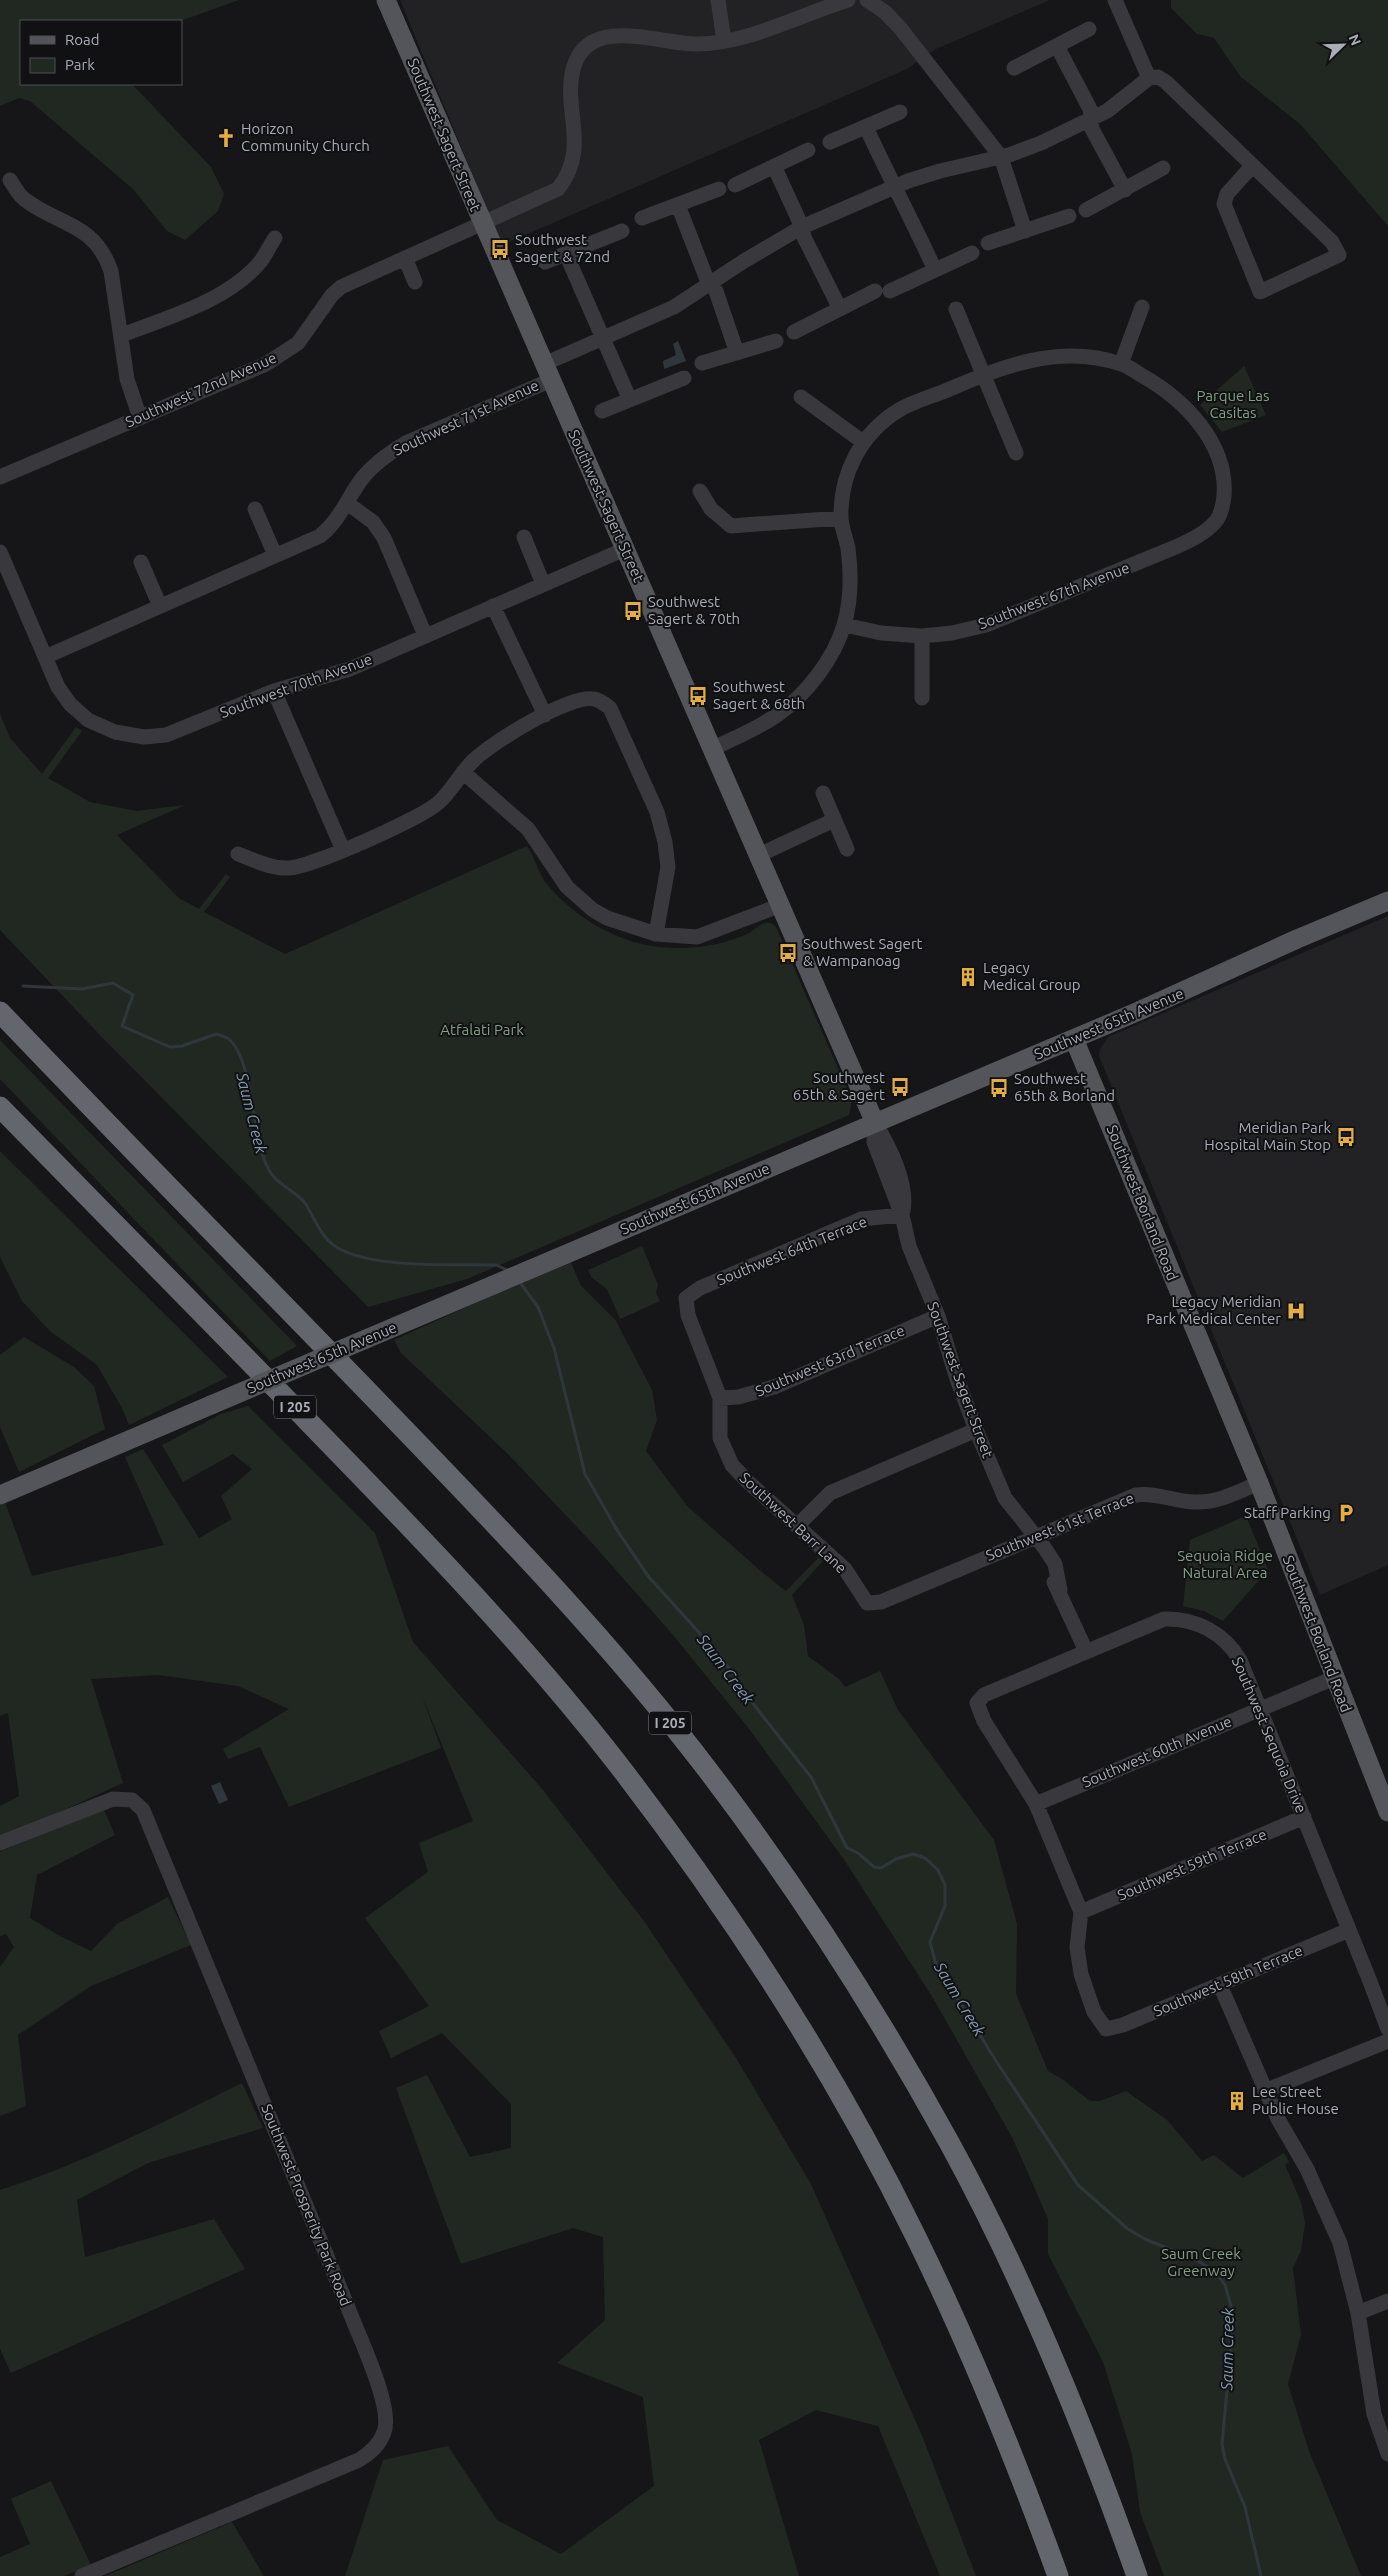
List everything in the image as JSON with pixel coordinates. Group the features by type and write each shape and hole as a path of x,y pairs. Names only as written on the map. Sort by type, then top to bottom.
{"highway":[{"name":"I 205","path":"0,1012 521,1550 643,1690 709,1771 755,1834 852,1978 952,2147 1034,2318 1066,2391 1137,2576"},
{"name":"I 205","path":"0,1107 423,1539 575,1711 617,1763 690,1863 801,2029 898,2202 986,2390 1058,2576"}],"main road":[{"name":"Southwest Sagert Street","path":"386,0 875,1122"},
{"name":"Southwest 65th Avenue","path":"0,1495 1074,1039 1388,901"},
{"name":"Southwest Borland Road","path":"1074,1039 1258,1483 1388,1812"}],"street":[{"path":"718,0 724,41"},
{"name":"Southwest 72nd Avenue","path":"0,477 266,364 298,343 332,295 341,287 558,190 569,176 575,150 571,81 576,60 589,43 606,36 630,36 698,44 741,39 848,0"},
{"path":"867,0 885,12 1000,157 1025,231"},
{"path":"1115,0 1149,78 1158,77 1166,82 1332,242 1339,255 1260,292 1224,204 1227,194 1252,166"},
{"path":"1014,68 1089,29"},
{"path":"1057,46 1090,109 1092,129 1125,190"},
{"name":"Southwest 71st Avenue","path":"44,657 320,536 331,527 361,480 374,465 406,443 547,372 603,339 674,307 744,261 802,227 894,188 940,171 1000,157 1041,143 1092,119 1129,95 1149,78"},
{"path":"830,142 900,112"},
{"path":"866,127 894,188 907,208 935,270"},
{"path":"735,185 808,150"},
{"path":"774,166 802,227 804,237 840,309"},
{"path":"1086,210 1163,168"},
{"path":"10,180 24,199 83,230 100,247 111,271 130,390 140,418"},
{"path":"642,218 719,189"},
{"path":"678,205 706,277 716,291 737,353"},
{"path":"988,243 1069,216"},
{"path":"545,262 622,232"},
{"path":"122,335 197,306 235,285 260,261 275,238"},
{"path":"794,332 840,309 972,253"},
{"path":"566,254 630,400"},
{"path":"405,258 415,282"},
{"path":"1121,364 1142,307"},
{"path":"956,309 1016,453"},
{"path":"702,363 776,341"},
{"name":"Southwest 67th Avenue","path":"1048,357 1084,358 1121,364 1152,381 1180,401 1200,424 1217,453 1225,484 1223,504 1218,520 1198,536 1144,561 986,624 952,633 922,636 881,633 845,624 850,581 847,547 841,518 846,474 863,442 880,424 900,409 1018,362 1048,357"},
{"path":"602,411 684,378"},
{"path":"801,397 863,442"},
{"path":"700,491 711,509 731,526 841,518"},
{"path":"348,503 373,522 384,538 425,635"},
{"path":"255,509 275,555"},
{"path":"524,537 543,584"},
{"name":"Southwest 70th Avenue","path":"0,552 44,657 58,687 70,704 88,720 115,732 144,737 166,735 274,691 350,669 624,549"},
{"path":"141,562 160,606"},
{"path":"493,606 545,715"},
{"path":"712,749 760,726 792,703 820,672 845,624"},
{"path":"922,636 922,698"},
{"path":"274,691 342,850"},
{"path":"238,854 275,868 290,868 313,863 437,804 476,758 503,737 545,715 582,700 592,698 610,708 656,812 666,842 668,867 656,934"},
{"path":"463,772 528,829 567,887 580,899 607,918 656,934 698,937 781,905"},
{"path":"823,793 847,849"},
{"path":"759,856 834,820"},
{"name":"Southwest Sagert Street","path":"875,1122 874,1142 902,1214 909,1246 938,1316 957,1379 976,1430 1005,1498 1034,1536 1036,1552 1060,1590 1086,1651"},
{"name":"Southwest 64th Terrace","path":"686,1298 700,1288 850,1224 861,1220 902,1214"},
{"name":"Southwest Barr Lane","path":"686,1298 688,1315 720,1398 720,1438 732,1465 845,1569 867,1603"},
{"name":"Southwest 63rd Terrace","path":"720,1398 738,1397 774,1387 938,1316"},
{"path":"798,1525 830,1493 976,1430"},
{"name":"Southwest 61st Terrace","path":"867,1603 875,1604 1136,1495 1157,1494 1197,1502 1220,1498 1258,1483"},
{"name":"Southwest Sequoia Drive","path":"1036,1804 984,1721 976,1703 984,1695 1164,1619 1189,1621 1215,1632 1234,1650 1304,1817 1388,2029"},
{"name":"Southwest 60th Avenue","path":"1036,1804 1259,1708 1334,1678"},
{"name":"Southwest Prosperity Park Road","path":"0,1843 113,1799 132,1800 143,1810 347,2305 379,2387 387,2420 380,2441 359,2460 82,2576"},
{"path":"1036,1804 1080,1912"},
{"name":"Southwest 59th Terrace","path":"1080,1912 1304,1817"},
{"name":"Southwest 58th Terrace","path":"1080,1912 1077,1947 1081,1974 1094,2012 1106,2029 1123,2026 1349,1930"},
{"path":"1220,1985 1278,2119 1308,2169 1332,2220 1349,2271 1358,2313 1370,2394 1384,2429 1388,2454"},
{"path":"1265,2091 1388,2041"},
{"path":"1358,2313 1388,2301"}],"shaded area":[{"path":"400,0 1050,0 936,49 907,69 502,245"},
{"path":"678,341 686,361 664,369 663,361 676,355 673,344"},
{"name":"Legacy Meridian Park Medical Center","path":"1388,916 1388,1565 1320,1595 1099,1056 1100,1049 1108,1037"},
{"path":"220,1782 228,1800 219,1804 211,1786"}],"green space":[{"path":"0,0 239,0 182,20 20,20 20,85 133,85 211,167 224,194 218,211 185,240 167,231 133,189 30,101 19,98 0,106"},
{"path":"1171,0 1388,0 1388,226 1301,125 1240,76 1214,38 1197,34 1171,8"},
{"name":"Parque Las Casitas","path":"1244,366 1266,415 1222,432 1200,405"},
{"name":"Atfalati Park","path":"0,714 10,738 42,774 76,727 82,731 48,778 90,802 137,811 185,805 117,835 179,898 199,909 226,874 230,877 204,912 285,954 527,846 546,883 563,901 593,924 625,939 661,947 697,947 731,940 747,934 763,924 772,924 776,927 852,1100 849,1115 467,1279 368,1307 98,1033 0,930"},
{"path":"0,1040 297,1346 270,1361 0,1079"},
{"path":"0,1151 228,1377 129,1425 122,1408 97,1365 50,1331 22,1301 0,1257"},
{"path":"642,1246 658,1285 656,1293 660,1301 620,1319 607,1289 592,1278 588,1270"},
{"name":"Saum Creek Greenway","path":"570,1260 581,1286 616,1321 652,1390 657,1420 646,1451 687,1506 786,1591 819,1557 823,1561 792,1595 804,1625 808,1656 839,1679 845,1687 880,1671 898,1710 994,1840 1017,1924 1016,1994 1048,2071 1062,2079 1090,2101 1100,2101 1126,2091 1167,2120 1202,2161 1214,2155 1243,2178 1284,2153 1289,2162 1285,2165 1301,2202 1305,2223 1301,2251 1293,2268 1301,2335 1288,2384 1309,2451 1361,2576 1164,2576 1140,2512 1132,2454 1103,2362 1048,2254 1048,2219 1013,2139 933,1998 845,1861 750,1730 673,1635 592,1543 508,1454 401,1353 394,1340"},
{"path":"24,1337 74,1367 94,1386 105,1429 19,1472 0,1427 0,1355"},
{"path":"248,1406 375,1533 413,1642 543,1790 644,1921 736,2058 811,2184 923,2438 976,2576 940,2576 878,2426 816,2410 759,2440 799,2576 345,2576 383,2460 448,2446 497,2520 561,2554 654,2486 643,2397 557,2363 605,2320 603,2237 573,2228 461,2264 396,2088 427,2075 470,2157 511,2148 511,2104 442,2033 391,2058 379,2031 429,2006 365,1918 428,1872 419,1843 473,1821 422,1696 441,1748 289,1807 260,1747 228,1759 223,1749 289,1709 238,1686 158,1675 91,1679 123,1783 0,1839 0,1806 19,1796 8,1713 0,1716 0,1504 5,1502 32,1576 164,1545 125,1457 143,1449 199,1538 232,1519 221,1496 252,1469 233,1454 183,1482 162,1445 221,1414"},
{"name":"Sequoia Ridge Natural Area","path":"1246,1516 1268,1570 1223,1621 1204,1611 1183,1606 1190,1540"},
{"path":"103,1808 115,1835 37,1875 30,1918 58,1935 91,1951 117,1924 168,1897 191,1945 91,1986 18,2035 26,2106 0,2116 0,1967 14,1947 6,1934 0,1936 0,1852"},
{"path":"242,2083 263,2128 148,2163 77,2200 85,2257 214,2219 245,2269 11,2373 0,2349 0,2190 93,2155"},
{"path":"51,2481 91,2565 64,2576 0,2576 0,2557 30,2544 11,2499"},
{"path":"232,2522 264,2576 105,2576"}],"waterway":[{"name":"Saum Creek","path":"23,986 82,989 113,983 133,995 122,1026 170,1047 182,1046 216,1034 230,1040 238,1051 244,1065 263,1156 269,1170 276,1179 301,1198 323,1234 338,1248 354,1255 393,1262 437,1265 496,1265 507,1270"},
{"name":"Saum Creek","path":"521,1284 538,1307 554,1348 585,1474 617,1530 648,1576 722,1658 754,1705 811,1777 847,1848 858,1853 874,1867 881,1868 896,1859 913,1854 925,1858 938,1870 945,1885 945,1906 930,1942 936,1964 996,2061 1078,2185 1128,2229 1145,2239 1196,2260 1215,2271 1225,2285 1231,2306 1231,2348 1222,2444 1225,2459 1245,2507 1261,2576"}],"place":[{"name":"Horizon Community Church","path":"226,138"},
{"name":"Southwest Sagert & 72nd","path":"500,249"},
{"name":"Southwest Sagert & 70th","path":"633,611"},
{"name":"Southwest Sagert & 68th","path":"698,696"},
{"name":"Southwest Sagert & Wampanoag","path":"788,953"},
{"name":"Legacy Medical Group","path":"968,977"},
{"name":"Southwest 65th & Sagert","path":"900,1087"},
{"name":"Southwest 65th & Borland","path":"999,1088"},
{"name":"Meridian Park Hospital Main Stop","path":"1346,1137"},
{"name":"Legacy Meridian Park Medical Center","path":"1296,1311"},
{"name":"Staff Parking","path":"1346,1513"},
{"name":"Lee Street Public House","path":"1237,2101"}]}
